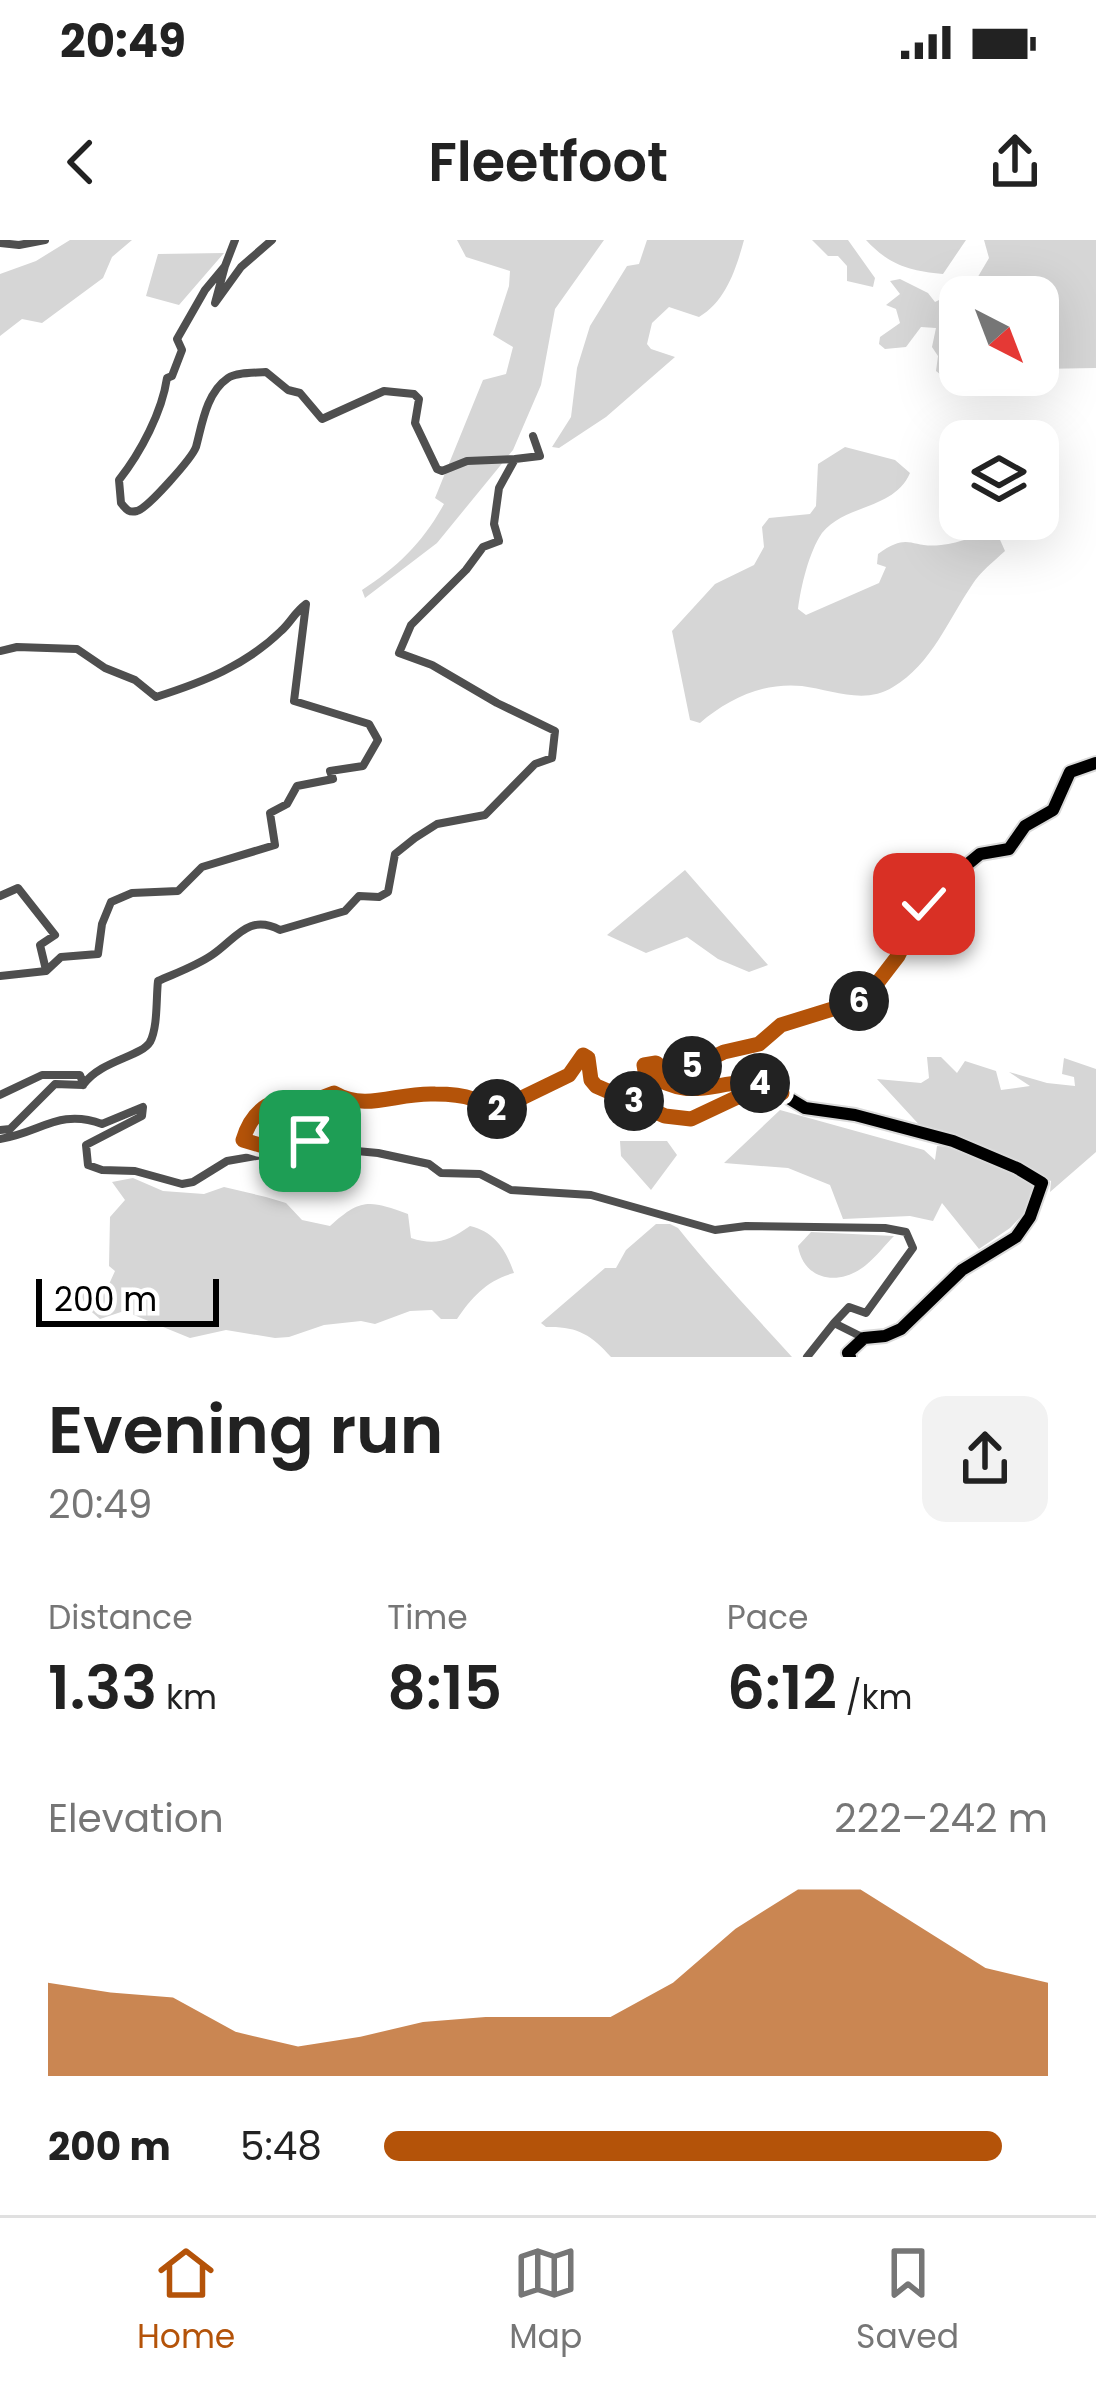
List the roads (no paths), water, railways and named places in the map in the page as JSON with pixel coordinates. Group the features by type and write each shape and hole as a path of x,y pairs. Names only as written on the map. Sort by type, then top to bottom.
{"main road":[{"path":"850,1357 848,1353 864,1338 901,1329 962,1270 1016,1237 1030,1217 1042,1183 953,1141 854,1115 806,1108 765,1084 675,1090 645,1071 644,1065 656,1063 678,1074 724,1052 759,1044 781,1025 865,999 898,956 929,896 980,854 1009,849 1020,830 1053,810 1070,772 1096,763"}],"street":[{"path":"0,243 45,240"},
{"path":"236,240 215,303 241,267 272,240"},
{"path":"225,266 176,338 182,350 180,360 167,378 165,397 135,459 119,480 121,503 128,510 136,512 146,505 187,461 196,448 208,404 229,377 266,372 299,393 322,419 384,391 414,394 419,399 415,423 431,463 442,471 466,461 540,456 532,436"},
{"path":"0,1130 10,1130 55,1084 83,1085 107,1062 145,1048 152,1039 158,981 214,954 235,933 256,923 280,930 346,910 359,896 380,897 388,892 395,854 437,824 485,815 535,764 552,758 555,731 544,722 399,653 411,625 483,547 499,541 494,524 499,488 515,459"},
{"path":"0,651 77,649 135,680 156,697 225,674 286,628 291,614 306,604 294,701 369,724 378,740 362,766 330,771 333,779 297,786 287,804 270,813 274,845 202,867 178,891 132,892 111,902 102,923 98,954 61,957 46,971 0,976"},
{"path":"0,896 18,888 56,934 40,945 46,971"},
{"path":"278,1147 278,1140 260,1145 243,1140 248,1122 270,1102 291,1097 308,1103 334,1093 351,1103 367,1104 393,1095 436,1094 470,1098 499,1109 569,1075 583,1055 596,1086 665,1116 691,1119 742,1095 782,1093"},
{"path":"0,1095 42,1075 80,1075 83,1085"},
{"path":"0,1139 16,1137 49,1120 81,1116 102,1124 142,1107 142,1116 86,1145 88,1165 182,1184 194,1182 227,1161 268,1154 296,1139 324,1148 429,1164 441,1173 481,1174 512,1190 591,1196 716,1230 746,1226 906,1232 913,1248 866,1312 849,1307 807,1357"},
{"path":"834,1323 864,1338"}]}
